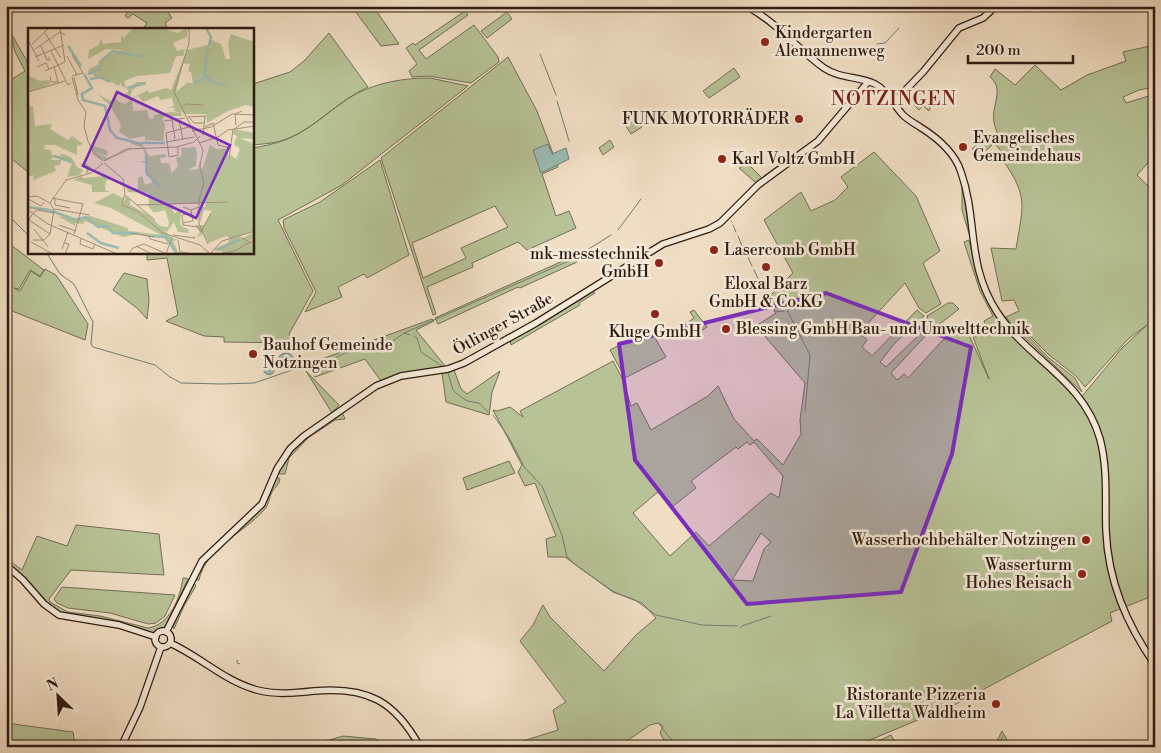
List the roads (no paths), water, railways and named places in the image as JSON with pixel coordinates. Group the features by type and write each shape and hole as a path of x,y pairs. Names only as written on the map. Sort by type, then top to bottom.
{"main road":[{"path":"746,6 768,18 827,70 841,76 868,82 881,88 904,116 939,142 958,164 965,184 978,274 987,296 1003,321 1016,336 1070,385 1087,408 1095,426 1105,467 1107,546 1114,587 1129,624 1155,665"},
{"path":"894,102 923,72 959,28 983,18 996,6"},
{"name":"Ötlinger Straße","path":"166,632 202,561 262,504 277,469 290,449 304,436 376,386 401,376 438,371 464,363 568,304 656,247 720,223 758,185 818,141 868,82"},
{"path":"6,565 23,580 44,604 59,615 119,624 156,637"},
{"path":"160,632 166,632 171,637 170,643 165,647 161,647 156,643 156,637 160,632"},
{"path":"170,643 225,677 258,690 286,694 346,690 367,695 379,700 398,714 420,747"},
{"path":"121,747 140,706 161,647"}],"water":[{"path":"548,144 552,154 566,148 569,159 541,173 533,150"},
{"path":"286,353 292,355 294,361 292,367 286,369 280,367 278,361 280,355"},
{"path":"269,363 275,369 269,375 263,369"}],"waterway":[{"path":"877,44 885,43 899,28"},
{"path":"540,54 556,95"},
{"path":"557,101 569,141"},
{"path":"618,230 641,199"},
{"path":"6,213 28,235"},
{"path":"733,225 736,232"},
{"path":"404,333 571,260 611,235"},
{"path":"738,236 742,246"},
{"path":"746,253 752,266"},
{"path":"47,254 60,274 74,284 93,322 91,344 93,347 155,365 181,383 254,383 304,366 322,365 345,353 366,348 382,349 404,333 410,335"},
{"path":"754,270 762,287"},
{"path":"768,298 775,312 784,311"},
{"path":"787,310 810,355 805,411"},
{"path":"414,336 417,338 421,352 442,366"},
{"path":"448,373 453,390 457,394 467,401 479,403 488,412"},
{"path":"493,415 508,436 525,468 542,486 562,535 567,557 577,566 614,592 635,600 656,615 702,625 737,626"},
{"path":"742,626 771,616"},
{"path":"237,660 237,663 240,664"},
{"path":"659,724 677,747"},
{"path":"998,747 1003,736"}],"place":[{"name":"Kindergarten Alemannenweg","path":"765,42"},
{"name":"FUNK MOTORRÄDER","path":"799,119"},
{"name":"Evangelisches Gemeindehaus","path":"963,147"},
{"name":"Karl Voltz GmbH","path":"722,159"},
{"name":"Lasercomb GmbH","path":"714,250"},
{"name":"mk-messtechnik GmbH","path":"659,263"},
{"name":"Eloxal Barz GmbH & Co.KG","path":"766,267"},
{"name":"Kluge GmbH","path":"655,314"},
{"name":"Blessing GmbH Bau- und Umwelttechnik","path":"726,329"},
{"name":"Bauhof Gemeinde Notzingen","path":"253,354"},
{"name":"Wasserhochbehälter Notzingen","path":"1086,540"},
{"name":"Wasserturm Hohes Reisach","path":"1082,574"},
{"name":"Ristorante Pizzeria La Villetta Waldheim","path":"996,704"}],"district":[{"name":"NOTZINGEN","path":"894,99"}]}
